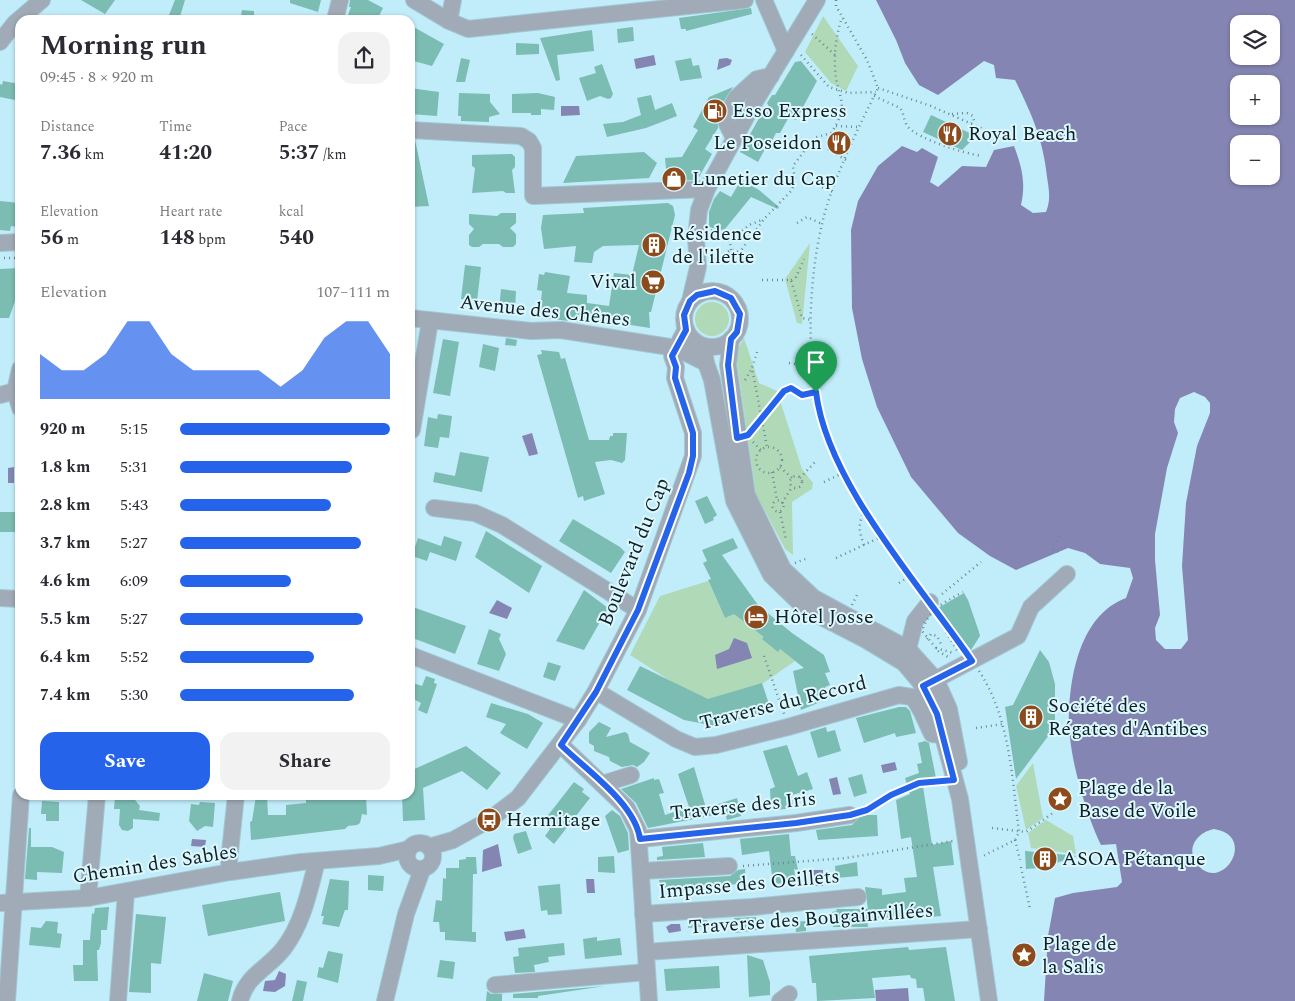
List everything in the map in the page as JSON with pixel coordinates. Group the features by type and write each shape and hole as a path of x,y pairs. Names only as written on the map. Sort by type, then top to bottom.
{"street":[{"path":"24,15 42,0"},
{"path":"336,15 340,0"},
{"path":"414,0 468,29 745,0"},
{"path":"450,21 453,0"},
{"path":"764,0 792,51"},
{"path":"676,367 731,339 737,332 740,314 737,305 724,293 712,286 696,238 699,210 707,189 734,138 771,76 792,51 816,0"},
{"path":"0,42 15,23"},
{"path":"415,130 521,136 530,141 533,148 533,196 707,189"},
{"path":"0,243 15,242"},
{"path":"705,266 684,315 686,330 712,380 734,501 756,530"},
{"path":"690,301 706,292 724,293"},
{"name":"Avenue des Chênes","path":"415,319 531,331 561,330 676,348 700,355"},
{"path":"415,412 430,321"},
{"name":"Boulevard du Cap","path":"385,1001 418,859 489,820 518,798 561,745 596,692 638,610 693,456 693,433 675,378 676,367 672,356 686,330"},
{"path":"731,339 728,365 746,495 771,575 795,581 806,609 908,649 931,687 949,709 959,758 960,799 990,1001"},
{"path":"8,393 15,379"},
{"path":"434,508 476,513 502,525 638,610"},
{"path":"931,687 972,661 1018,636 1031,607 1067,574"},
{"path":"0,598 15,598"},
{"path":"908,649 915,621 932,606"},
{"path":"871,636 931,687 960,799"},
{"path":"415,657 578,720"},
{"name":"Traverse du Record","path":"596,692 676,739 695,747 716,746 900,695 912,697 920,706 923,719 932,734 942,735"},
{"path":"561,745 627,808 638,830 649,1001"},
{"path":"679,755 695,747"},
{"path":"602,784 630,775"},
{"path":"7,1001 7,902 20,800"},
{"path":"88,898 97,800"},
{"path":"230,872 229,861 235,800"},
{"name":"Traverse des Iris","path":"640,839 796,823 850,815"},
{"name":"Chemin des Sables","path":"7,902 88,898 230,872 317,861 379,856 418,859"},
{"path":"240,1001 242,992 254,974 283,949 300,920 317,861"},
{"path":"642,871 728,866"},
{"path":"118,1001 126,892"},
{"name":"Impasse des Oeillets","path":"643,914 752,907 858,897"},
{"name":"Traverse des Bougainvillées","path":"646,952 979,929"},
{"path":"495,985 647,972"}],"path":[{"path":"836,0 836,6 867,60 878,88 859,127 822,224 811,320 812,363 816,392 829,442 843,473 883,536 991,689 1003,724 1019,832 1015,840 981,856 983,865"},
{"path":"705,266 731,250 737,252 742,249 764,219 792,190 795,180 793,166 809,143 814,138 831,133 836,126 842,113 843,100 838,90 835,55 842,17"},
{"path":"808,31 835,55"},
{"path":"792,51 830,87 848,93 876,92"},
{"path":"878,88 949,114 990,132"},
{"path":"874,96 900,108 908,126 928,138 960,153 982,156"},
{"path":"949,114 967,113 973,116 974,120 971,123"},
{"path":"836,126 859,127"},
{"path":"828,149 846,160"},
{"path":"813,183 833,192"},
{"path":"797,223 807,217 822,224"},
{"path":"730,240 749,225 764,219"},
{"path":"705,226 730,240"},
{"path":"730,240 731,250"},
{"path":"8,258 15,258"},
{"path":"762,280 791,280 796,277 804,259"},
{"path":"791,280 802,318 811,320"},
{"path":"757,352 752,368 767,447"},
{"path":"789,363 812,363"},
{"path":"737,438 748,435 761,416 784,391 791,388 802,395 816,392"},
{"path":"767,447 779,452 782,460 780,467 772,472 764,471 757,462 758,454 767,447"},
{"path":"800,478 815,462"},
{"path":"780,467 792,478"},
{"path":"772,472 778,501"},
{"path":"824,482 843,473"},
{"path":"792,478 795,476 800,478"},
{"path":"788,549 780,512 783,508 782,503 792,487 790,482 792,478"},
{"path":"792,487 799,488 802,485 800,478"},
{"path":"778,501 782,503"},
{"path":"778,501 774,502 773,508 776,512 780,512"},
{"path":"864,545 860,535 859,519 866,510"},
{"path":"1058,552 1052,548 1062,533"},
{"path":"836,558 883,536"},
{"path":"791,558 795,581"},
{"path":"793,564 808,558"},
{"path":"932,606 981,562"},
{"path":"899,583 910,575"},
{"path":"932,606 944,632 959,651 950,654 936,648 922,631 926,617 939,605 962,592"},
{"path":"851,606 858,593"},
{"path":"845,603 857,609"},
{"path":"927,639 931,634 937,636 941,644"},
{"path":"764,656 788,727"},
{"path":"976,728 1003,724"},
{"path":"850,815 867,810 891,795 919,783 954,780"},
{"path":"992,828 1026,832 1054,813"},
{"path":"1015,840 1020,860"},
{"path":"728,866 846,858 945,841"},
{"path":"1020,867 1030,909"}],"green space":[{"path":"823,16 858,66 846,91 831,83 805,52"},
{"path":"810,243 802,324 797,323 785,279"},
{"path":"712,302 719,303 724,307 728,312 728,326 724,331 719,335 712,336 705,335 700,331 696,326 695,319 696,312 700,307 705,303"},
{"path":"744,338 759,383 777,391 802,469 813,483 812,489 792,502 793,555 785,549 756,494 737,363 739,347"},
{"path":"708,581 725,618 735,613 795,661 762,684 708,701 683,689 630,655 660,596"},
{"path":"1033,763 1043,818 1026,830 1016,786"},
{"path":"1046,820 1073,836 1076,854 1031,848 1028,833"}],"water":[{"path":"876,0 1295,0 1295,1001 1044,1001 1048,936 1055,898 1073,893 1117,887 1122,882 1116,844 1101,845 1084,802 1075,768 1069,721 1071,686 1080,649 1098,618 1110,606 1126,598 1133,578 1130,568 1100,564 1085,553 1068,548 1016,570 990,556 958,533 911,477 877,407 862,359 852,308 851,230 858,201 878,166 902,146 917,152 922,148 938,157 930,182 938,187 962,166 986,167 994,150 1014,146 1022,175 1021,205 1033,213 1046,212 1049,199 1040,139 1032,116 1015,80 996,78 994,65 984,61 938,95 919,85 905,63","holes":["1194,392 1205,397 1210,403 1210,413 1197,446 1186,503 1182,566 1188,640 1181,649 1165,649 1156,640 1155,628 1160,615 1155,560 1155,534 1167,468 1178,433 1174,422 1175,409 1180,398","1214,829 1227,834 1234,842 1235,851 1231,861 1225,868 1216,873 1206,872 1197,864 1192,852 1198,837"]},
{"path":"654,55 656,65 636,69 634,59"},
{"path":"727,58 732,60 730,65 717,70 719,59"},
{"path":"561,106 579,106 580,115 561,116"},
{"path":"532,433 538,454 529,456 522,436"},
{"path":"14,467 14,483 8,483 8,468"},
{"path":"497,600 512,608 507,619 489,613"},
{"path":"734,638 747,643 752,658 717,669 715,655 729,649"},
{"path":"895,762 897,770 883,773 881,765"},
{"path":"837,777 841,794 833,795 829,779"},
{"path":"192,839 206,840 205,847 191,846"},
{"path":"498,844 502,866 482,872 483,850"},
{"path":"811,870 823,870 823,886 811,886"},
{"path":"586,879 594,879 595,893 587,893"},
{"path":"671,924 680,924 681,931 669,933 666,927"},
{"path":"524,929 526,938 506,941 504,932"},
{"path":"279,971 286,974 285,986 275,992 263,991 265,981 275,980"},
{"path":"908,988 909,1001 876,1001 875,990"}],"building":[{"path":"81,0 115,0 105,14"},
{"path":"175,0 185,0 180,15 169,15"},
{"path":"290,0 321,0 318,12 290,3"},
{"path":"350,0 368,0 383,8 380,15 348,15 351,7 349,7"},
{"path":"751,8 752,14 686,31 686,29 681,29 679,18"},
{"path":"242,10 254,11 254,15 241,15"},
{"path":"633,27 634,41 618,43 617,29"},
{"path":"415,28 444,44 432,66 415,61"},
{"path":"592,30 594,51 557,55 560,80 556,81 540,38"},
{"path":"516,43 539,44 539,54 516,55"},
{"path":"461,58 470,60 465,82 456,82"},
{"path":"691,58 693,66 699,65 702,78 680,81 675,61"},
{"path":"801,61 817,81 796,120 789,117 780,133 776,133 758,162 740,152 762,113 772,112 767,103 772,95 775,95 795,62"},
{"path":"602,64 613,94 608,99 600,96 587,101 579,78 596,73 594,67"},
{"path":"3,81 15,83 15,100 0,97 0,84 2,85"},
{"path":"733,87 717,112 718,128 705,149 712,154 699,177 694,180 667,181 665,158 682,157 698,130 693,127 709,97"},
{"path":"415,89 439,92 437,116 415,114"},
{"path":"459,93 490,94 490,102 500,114 489,117 489,122 461,121 461,116 458,116"},
{"path":"538,93 555,97 554,110 541,109 541,115 512,113 512,94"},
{"path":"651,95 655,110 672,103 677,116 646,128 607,137 603,124 623,122 641,115 637,98"},
{"name":"Royal Beach","path":"931,115 976,136 962,150 923,132"},
{"path":"415,140 429,206 415,207"},
{"path":"644,152 657,163 649,178 563,183 576,156"},
{"path":"512,154 515,157 515,167 512,170 515,193 503,191 472,193 475,168 472,166 472,155"},
{"path":"741,180 759,190 779,207 778,209 751,197 725,229 709,227 709,212 714,199 720,191 731,197"},
{"path":"0,201 15,202 15,227 11,226 10,231 0,230"},
{"path":"668,203 673,206 675,215 651,312 649,312 650,328 586,318 585,323 544,318 545,313 540,312 542,291 537,290 539,274 544,275 545,272 570,276 567,293 587,295 587,303 609,306 614,273 632,275 639,245 603,246 594,252 592,263 574,262 576,246 544,249 541,228 543,215 584,213 583,208"},
{"path":"501,213 516,213 516,223 510,228 516,234 516,244 513,247 503,247 499,244 483,244 479,247 469,245 469,235 474,229 469,224 469,214 497,216"},
{"path":"465,265 481,267 477,301 461,299"},
{"path":"15,268 15,301 9,318 0,318 0,269"},
{"path":"501,289 516,291 515,310 499,309"},
{"path":"506,338 517,340 516,346 505,345"},
{"path":"443,339 459,342 450,396 433,393"},
{"path":"483,344 499,348 495,371 479,367"},
{"path":"541,350 559,352 561,359 565,358 589,440 609,440 613,433 627,433 625,460 622,463 611,460 595,462 605,494 584,501 583,496 578,498 537,355 542,354"},
{"path":"438,414 452,416 449,438 440,437 438,448 424,446 428,417 437,419"},
{"path":"460,452 489,457 482,492 433,482 435,472 455,476"},
{"path":"707,496 717,515 713,518 714,520 705,524 695,501"},
{"path":"0,512 15,512 15,532 0,532"},
{"path":"573,519 620,547 625,552 611,573 559,541"},
{"path":"486,531 542,566 529,593 475,557"},
{"path":"444,536 462,542 456,561 430,552 427,561 415,557 415,547 418,538 441,546"},
{"path":"733,538 738,548 722,555 758,605 792,633 824,655 830,672 825,673 830,685 825,687 830,698 801,710 793,671 804,668 780,649 778,652 762,639 764,637 734,614 725,618 708,580 711,579 703,563 707,561 702,550"},
{"path":"584,590 608,608 584,650 556,641"},
{"path":"964,593 980,636 971,650 938,608"},
{"path":"415,608 466,626 455,654 415,639"},
{"path":"489,629 501,634 499,639 506,654 499,671 477,664"},
{"name":"Société des Régates d'Antibes","path":"1040,650 1049,662 1055,684 1055,727 1016,779 1005,707 1013,705"},
{"path":"548,662 561,666 555,681 543,677"},
{"path":"640,666 708,699 762,683 771,710 715,726 684,720 627,690"},
{"path":"426,676 435,679 434,683 437,684 427,714 418,710 421,703 415,700 415,684 422,686"},
{"path":"491,703 528,714 543,723 527,749 500,733 506,724 486,717"},
{"path":"899,707 906,707 910,711 916,733 896,737 895,733 864,743 856,718"},
{"path":"599,722 611,728 606,737 625,732 628,734 630,742 650,753 644,762 637,767 633,765 622,767 610,761 609,757 594,751 594,746 589,743 589,732"},
{"path":"826,727 827,732 835,730 841,751 818,758 810,732"},
{"path":"925,741 929,743 936,778 922,780 932,845 951,841 954,865 933,867 941,916 894,920 894,917 867,919 868,927 833,927 832,912 837,911 836,909 868,909 865,887 882,889 882,895 906,892 904,878 917,877 911,837 901,839 896,800 910,794 905,778 919,773 917,764 922,763 918,743"},
{"path":"787,745 798,776 807,772 813,789 792,795 793,808 777,810 777,808 771,808 770,789 775,787 763,751"},
{"path":"466,746 501,773 487,790 462,771 423,788 425,820 403,821 402,800 415,800 415,769"},
{"path":"694,767 706,808 737,798 741,816 727,820 725,813 648,828 636,803 621,789 654,778 654,780 659,779 664,793 659,794 665,815 689,807 678,774"},
{"path":"862,774 867,793 854,797 848,778"},
{"path":"574,782 584,789 582,792 590,798 554,844 545,836 550,829 542,823"},
{"path":"115,800 135,800 140,806 139,810 160,813 159,821 133,819 133,828 128,831 122,830 119,825 120,809 114,809"},
{"path":"255,800 267,800 268,815 286,815 286,805 306,803 306,800 366,800 367,815 362,814 360,823 348,826 345,829 251,840 250,822 252,821"},
{"path":"42,801 59,802 59,821 46,821 46,814 41,814"},
{"path":"200,802 215,803 213,827 205,826 197,831 189,821 191,804 199,805"},
{"path":"612,810 620,816 628,833 629,850 618,853 605,816"},
{"path":"861,815 877,815 878,836 818,840 816,830 852,825"},
{"path":"29,828 31,828 31,847 52,847 64,852 62,873 37,872 37,880 25,879"},
{"path":"526,831 532,849 518,854 513,838 514,834"},
{"path":"789,834 791,856 795,856 798,870 794,869 796,882 773,884 769,851 742,855 740,839"},
{"path":"703,843 705,857 657,860 657,857 663,856 662,847"},
{"name":"ASOA Pétanque","path":"1025,851 1077,856 1053,864 1051,867 1026,869"},
{"path":"614,856 615,873 598,872 598,857"},
{"path":"466,857 476,857 477,874 473,874 472,932 476,932 476,942 445,940 445,932 440,932 439,922 433,922 436,900 442,901 443,878 446,879 446,868 459,868 459,860 466,859"},
{"path":"857,862 858,876 836,878 835,866"},
{"path":"745,869 746,883 679,891 678,887 664,888 663,884 660,885 659,880 730,876 738,870"},
{"path":"368,875 384,876 383,891 368,890"},
{"path":"330,879 349,881 348,910 345,910 339,927 322,924 324,916 321,916"},
{"path":"560,884 562,914 548,915 547,910 541,911 538,886"},
{"path":"280,892 285,921 208,936 202,905"},
{"path":"109,907 107,930 101,930 101,943 99,950 97,950 98,981 74,981 73,965 83,965 83,940 90,940 92,913 94,914 95,908"},
{"path":"136,914 166,917 161,964 151,963 151,993 129,992"},
{"path":"756,917 757,930 735,933 734,918"},
{"path":"707,920 708,926 688,928 688,921"},
{"path":"46,921 58,922 57,933 62,934 60,948 29,945 31,927 41,928"},
{"path":"806,921 806,931 796,932 795,922"},
{"path":"597,937 597,941 620,938 622,955 585,959 583,939"},
{"path":"564,943 565,955 548,957 549,962 534,965 535,972 515,973 513,957 519,956 518,948"},
{"path":"908,947 909,950 946,947 955,1001 925,1001 923,988 917,988 916,979 911,978 910,975 872,978 875,998 817,1001 816,983 812,983 809,956"},
{"path":"328,951 343,954 338,983 317,977 319,967 323,968"},
{"path":"747,955 763,960 770,982 770,995 749,997"},
{"path":"440,960 455,962 453,979 437,977"},
{"path":"719,966 720,988 666,991 664,969"},
{"path":"204,973 233,981 228,1001 197,1001"},
{"path":"297,980 307,982 303,1001 292,1001"},
{"path":"605,986 538,996 538,998 513,998 513,994"},
{"path":"487,991 491,994 502,994 502,1001 486,1001"}],"place":[{"name":"Esso Express","path":"715,111"},
{"name":"Royal Beach","path":"950,134"},
{"name":"Le Poseidon","path":"839,143"},
{"name":"Lunetier du Cap","path":"674,179"},
{"name":"Résidence de l'ilette","path":"654,245"},
{"name":"Vival","path":"653,282"},
{"name":"Hôtel Josse","path":"756,617"},
{"name":"Société des Régates d'Antibes","path":"1031,717"},
{"name":"Plage de la Base de Voile","path":"1060,799"},
{"name":"Hermitage","path":"489,820"},
{"name":"ASOA Pétanque","path":"1045,859"},
{"name":"Plage de la Salis","path":"1024,955"}],"route":[{"path":"715,291 724,293 737,305 740,323 737,332 731,339 728,365 737,438 748,435 761,416 784,391 791,388 802,395 816,392 817,402 829,442 848,482 889,546 930,602 934,611 972,661 923,686 937,714 954,780 919,783 891,795 867,810 850,815 796,823 640,839 638,830 627,808 561,745 596,692 638,610 689,473 693,456 693,433 675,378 676,367 672,356 686,330 684,315 690,301 697,295 715,291"}]}
